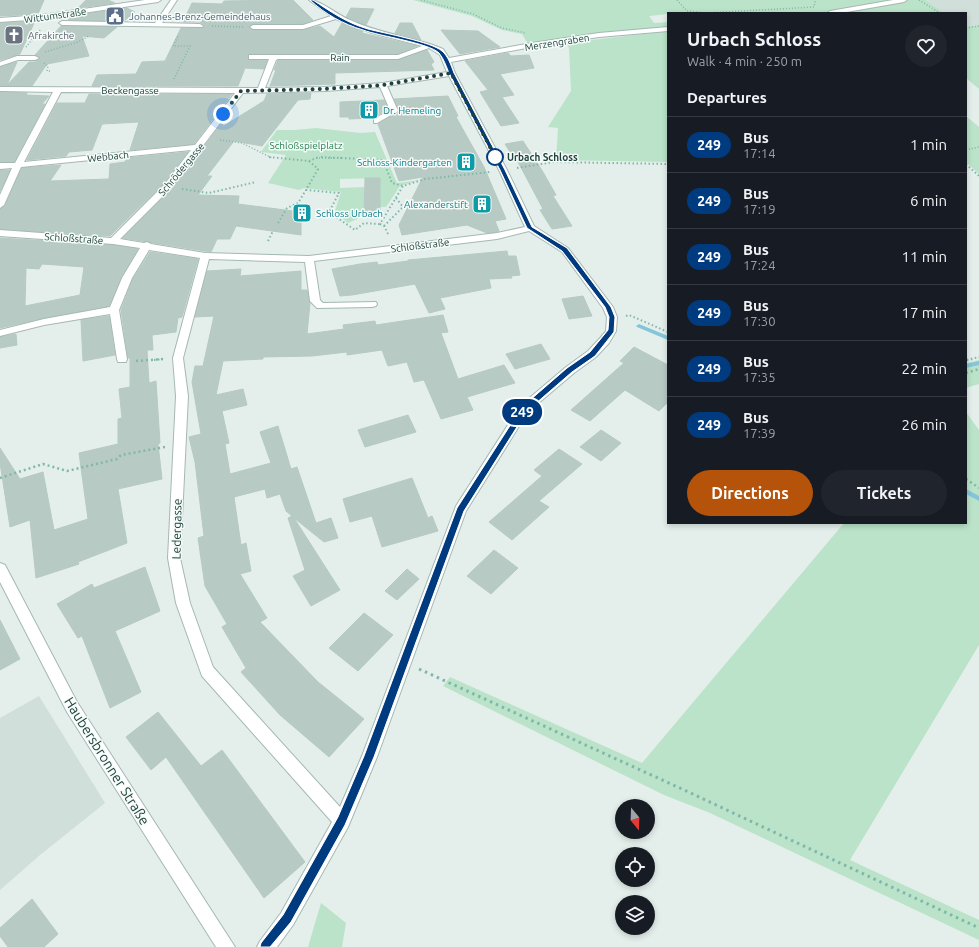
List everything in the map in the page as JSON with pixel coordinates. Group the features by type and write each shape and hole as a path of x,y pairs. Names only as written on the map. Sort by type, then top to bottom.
{"street":[{"name":"Wittumstraße","path":"0,20 42,17 158,0"},
{"path":"158,24 174,0"},
{"path":"266,947 287,918 342,821 369,757 460,510 524,409 570,370 592,354 611,331 612,317 608,307 597,291 565,250 530,228 503,170 451,73 447,61 440,51 427,46 365,30 335,17 312,0"},
{"path":"836,12 904,0"},
{"path":"253,27 303,27 335,17"},
{"path":"62,23 200,26"},
{"name":"Merzengraben","path":"447,61 532,45 599,35 667,29"},
{"name":"Rain","path":"252,57 398,57 427,46"},
{"path":"261,90 273,59 277,57"},
{"path":"0,64 17,58 35,58"},
{"name":"Beckengasse","path":"0,89 241,91 325,89 383,85 451,73"},
{"path":"377,121 394,111 383,85"},
{"path":"0,205 18,165 58,90"},
{"name":"Schrödergasse","path":"113,241 167,187 241,91"},
{"name":"Webbach","path":"0,166 198,147"},
{"name":"Schloßstraße","path":"0,233 113,241 147,245 205,256 309,259 497,236 530,228"},
{"path":"122,359 114,310 127,278 147,245"},
{"name":"Ledergasse","path":"205,256 178,358 182,396 174,558 182,603 207,671 342,821"},
{"path":"309,259 314,301 321,306 372,304"},
{"path":"0,333 44,322 114,310"},
{"name":"Haubersbronner Straße","path":"0,569 72,707 226,947"}],"path":[{"path":"421,0 473,14 502,28 533,33"},
{"path":"677,0 687,11 696,12"},
{"path":"717,12 762,8 814,7 815,2 813,0"},
{"path":"919,0 938,12"},
{"path":"42,52 87,38 103,23"},
{"path":"171,85 190,46 173,46 183,25"},
{"path":"200,26 253,27"},
{"path":"967,28 979,26"},
{"path":"17,58 41,29 45,27"},
{"path":"206,138 242,142 271,158 309,161 319,157 383,160 392,182 403,186 424,179 503,170 554,162 667,164"},
{"path":"967,150 979,147"},
{"path":"278,224 287,208 298,203 318,169 309,161"},
{"path":"967,165 979,176"},
{"path":"167,187 209,193 256,182"},
{"path":"380,224 403,186"},
{"path":"306,190 339,193 329,212 354,230 364,223 380,224 384,226 388,234"},
{"path":"396,198 403,207 407,208"},
{"path":"384,226 403,207"},
{"path":"268,241 273,231"},
{"path":"612,317 629,315 667,332"},
{"path":"967,360 979,357"},
{"path":"122,359 128,361 178,358"},
{"path":"967,372 979,369"},
{"path":"0,478 43,464 67,471 117,459 121,455 180,445"},
{"path":"967,480 979,488"},
{"path":"404,663 443,679 682,789 979,928"}],"shaded area":[{"path":"926,0 979,0 979,25 967,26 967,12 943,12"},
{"path":"39,696 105,803 40,855 0,890 0,718"}],"green space":[{"path":"413,0 926,0 943,12 667,12 667,14 649,16 654,23 667,22 667,28 528,44 522,34 502,30 472,16"},
{"path":"979,25 979,89 967,79 967,26"},
{"path":"667,31 667,162 556,160 558,128 548,127 571,91 569,48 566,43"},
{"path":"967,117 979,127 979,174 967,163"},
{"name":"Schloßspielplatz","path":"316,128 360,133 375,132 397,183 420,180 400,186 386,207 380,207 380,178 340,179 340,188 364,187 364,216 348,223 335,211 341,192 304,188 299,190 268,183 286,155 261,152 277,130"},
{"path":"979,360 979,384 967,388 967,363"},
{"path":"967,413 979,430 979,645 850,860 979,920 979,940 710,813 664,795 443,686 450,677 642,763 843,524 967,524"},
{"path":"321,903 346,923 342,947 308,947"}],"building":[{"path":"0,0 44,0 38,14 0,16"},
{"path":"86,0 108,0 115,3 78,8"},
{"path":"293,0 313,20 303,24 253,24 249,27 253,30 303,30 320,26 334,37 342,23 363,31 362,33 417,46 398,54 249,54 249,60 267,60 264,69 245,68 238,86 92,86 97,75 136,74 142,62 165,61 181,28 204,27 204,25 200,22 183,22 192,3 222,4 224,1"},
{"path":"127,8 135,12 124,21 68,20 71,16"},
{"path":"351,8 374,9 366,25 346,17"},
{"path":"35,21 20,54 0,60 0,23"},
{"path":"400,23 412,23 421,40 395,33"},
{"path":"61,26 117,27 104,38 82,36 89,56 47,64 32,86 0,86 0,67 17,62 7,85 29,62 35,62 40,59 40,57 35,55"},
{"path":"441,30 478,31 500,47 460,54"},
{"path":"427,50 434,62 431,64 434,70 335,73 335,84 270,86 278,60 398,60"},
{"path":"508,53 511,56 529,55 534,68 500,74 514,95 502,97 519,123 501,126 480,92 488,90 465,61"},
{"path":"0,92 27,93 26,95 49,96 42,104 45,104 14,162 0,162"},
{"path":"311,93 310,99 298,100 262,146 234,141 207,176 212,176 198,195 239,196 238,204 301,212 301,235 236,226 230,239 217,239 211,252 123,238 171,190 225,119 222,127 264,101 267,94"},
{"path":"89,94 232,94 194,144 130,150 139,122 102,124 92,150 69,152 66,156 27,160 57,103 85,103"},
{"path":"448,96 458,116 456,117 484,167 506,219 495,221 499,231 497,232 487,233 467,225 402,235 399,225 423,177 399,181 378,124 399,111 394,99"},
{"name":"Dr. Hemeling","path":"384,100 388,109 373,118 349,119 349,117 340,117 340,102"},
{"path":"523,141 543,172 556,195 553,196 572,226 552,229 540,210 543,209 517,160 515,160 505,144"},
{"path":"188,152 163,184 110,236 0,229 0,209 5,206 22,168 61,165 50,181 109,179 110,164 125,162 127,158"},
{"path":"0,170 10,170 0,191"},
{"name":"Alexanderstift","path":"365,178 380,178 380,215 364,216"},
{"path":"0,238 113,245 138,249 121,277 109,306 0,328","holes":["42,264 84,267 80,295 25,306 26,268 39,269"]},
{"path":"507,251 508,256 516,256 520,275 511,276 512,278 489,279 491,288 440,298 445,309 429,313 415,284 340,296 332,269 377,262 378,265 408,260"},
{"path":"150,252 198,259 182,317 178,318 176,332 152,335 153,350 147,350 149,383 156,381 160,443 158,444 162,479 118,489 127,543 78,562 79,564 36,578 30,520 10,527 0,463 0,448 20,479 43,472 54,530 88,519 79,453 118,444 118,419 122,418 119,389 130,387 130,358 128,358 121,310 133,279"},
{"path":"241,269 240,276 301,271 301,290 307,290 310,303 307,334 344,329 343,325 375,321 376,325 443,315 448,332 441,333 458,379 504,365 515,383 467,397 473,410 441,419 424,380 414,382 407,362 388,366 382,350 347,355 347,352 312,356 263,357 263,359 223,361 216,395 243,389 247,405 222,411 229,443 225,444 230,474 271,463 260,432 278,426 291,469 297,467 316,523 331,518 338,538 324,542 294,518 340,590 311,606 293,576 305,570 288,518 292,516 286,511 280,494 267,498 265,489 234,497 241,545 246,543 251,571 240,574 267,618 260,622 318,682 364,719 329,757 280,715 241,672 246,668 222,627 227,624 205,586 198,538 204,536 195,462 189,437 201,434 192,382 195,366 203,366 214,316 195,317 207,271"},
{"path":"583,296 592,316 569,319 562,299"},
{"path":"109,316 115,355 83,361 81,320"},
{"path":"16,334 17,345 0,348 0,337"},
{"path":"541,344 550,359 515,369 506,354"},
{"path":"634,347 667,364 667,403 659,411 625,390 590,421 571,410 624,363 620,361"},
{"path":"408,415 416,432 365,447 358,430"},
{"path":"601,430 621,443 601,461 580,447"},
{"path":"559,449 582,464 539,501 549,507 512,540 489,522 542,476 534,470"},
{"path":"412,478 428,518 432,516 438,531 382,547 372,516 350,522 343,499"},
{"path":"494,550 518,568 491,594 467,576"},
{"path":"145,567 160,611 115,631 141,692 110,708 82,636 78,638 57,604 92,584 94,588"},
{"path":"407,569 419,579 397,600 385,591"},
{"path":"364,613 393,635 358,671 329,648"},
{"path":"0,620 20,659 0,670"},
{"path":"158,712 201,766 222,750 305,862 264,898 166,757 151,770 126,737"},
{"path":"32,899 58,934 44,947 8,947 0,936 0,928"}],"waterway":[{"path":"639,326 667,338"},
{"path":"967,366 979,363"},
{"path":"967,492 979,499"}],"bus line":[{"name":"249","path":"266,947 287,918 342,821 369,757 460,510 524,409 570,370 592,354 611,331 612,317 608,307 597,291 565,250 530,228 503,170 451,73 447,61 440,51 427,46 365,30 349,24 335,17 312,0"}],"place":[{"name":"Johannes-Brenz-Gemeindehaus","path":"115,16"},
{"name":"Afrakirche","path":"14,35"},
{"name":"Dr. Hemeling","path":"369,110"},
{"name":"Urbach Schloss","path":"495,157"},
{"name":"Schloss-Kindergarten","path":"466,162"},
{"name":"Alexanderstift","path":"482,204"},
{"name":"Schloss Urbach","path":"302,213"}],"route":[{"path":"223,114 241,91 325,89 383,85 451,73 498,162 495,157"}]}
